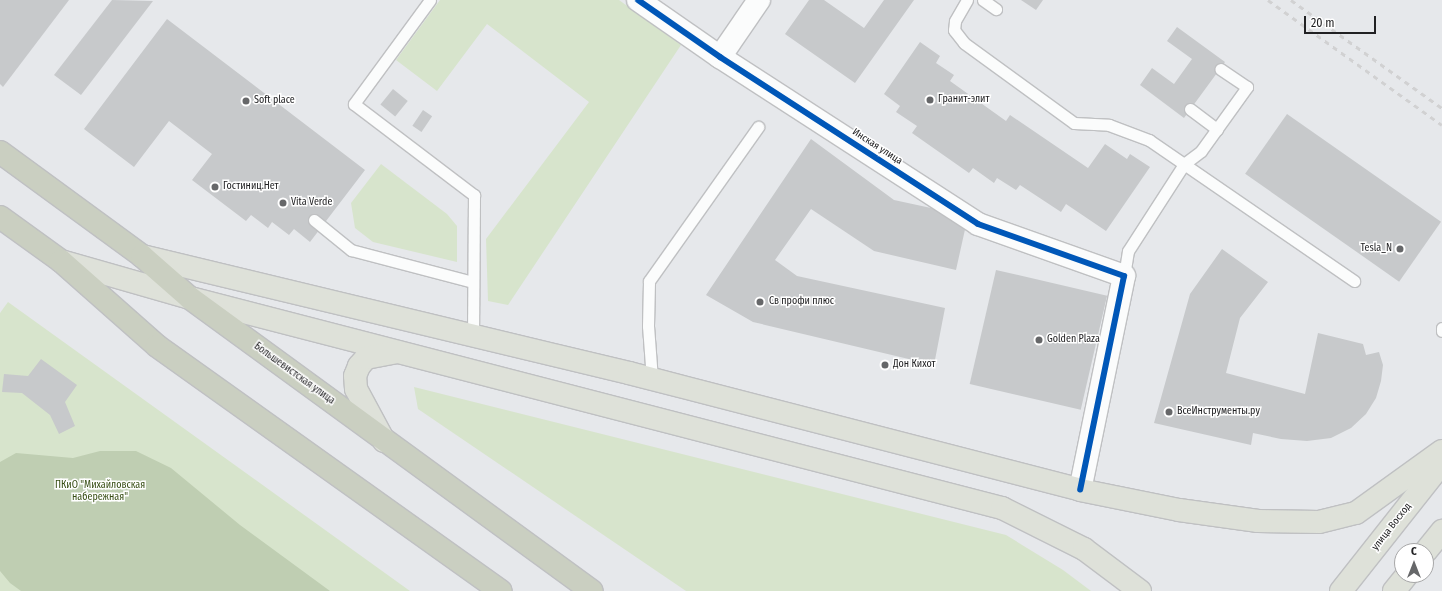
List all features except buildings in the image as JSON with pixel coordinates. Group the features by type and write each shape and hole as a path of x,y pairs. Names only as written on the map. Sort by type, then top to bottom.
{"highway":[{"name":"Большевистская улица","path":"0,152 142,256 190,298 384,441 592,591"},
{"path":"0,217 60,262 157,346 502,591"}],"main road":[{"path":"142,256 472,337 652,379 1080,490 1179,510 1250,520 1319,522 1356,513 1442,451"},
{"path":"60,262 190,298 402,351 1002,508 1084,549 1140,591"},
{"path":"384,441 356,389 355,376 359,366 366,358 402,351"},
{"name":"улица Восход","path":"1341,591 1442,463"},
{"path":"1432,543 1442,531"},
{"path":"1394,591 1400,583"}],"street":[{"name":"Инская улица","path":"638,0 720,57 978,224 1124,276"},
{"path":"720,57 759,0"},
{"path":"1080,490 1124,276"}],"lane":[{"path":"430,0 354,104 474,195 472,337"},
{"path":"967,0 955,21 954,30 964,43 1074,123 1109,124 1149,140 1354,281"},
{"path":"983,0 996,8"},
{"path":"1124,276 1128,251 1184,164 1201,151 1247,88 1220,69"},
{"path":"1190,109 1217,129"},
{"path":"652,379 648,326 649,281 758,127"},
{"path":"314,220 351,250 473,282"}],"green space":[{"path":"440,0 619,0 681,45 508,305 488,301 486,239 589,102 487,24 437,91 396,60"},
{"path":"381,164 447,214 457,226 457,262 373,242 355,228 351,203"},
{"name":"ПКиО \"Михайловская набережная\"","path":"8,302 410,591 0,591 0,313"},
{"path":"414,387 1006,535 1063,570 1091,591 686,591 418,409"},
{"path":"100,451 136,451 171,468 240,525 330,591 21,591 10,583 0,571 0,462 16,453 73,458"}],"railway":[{"path":"1268,0 1442,125"},
{"path":"1291,0 1442,108"}],"cycle path":[{"path":"638,0 720,57 978,224 1124,276 1080,490"}],"place":[{"name":"Гранит-элит","path":"930,100"},
{"name":"Soft place","path":"246,101"},
{"name":"Гостиниц.Нет","path":"215,187"},
{"name":"Vita Verde","path":"283,203"},
{"name":"Tesla_N","path":"1400,249"},
{"name":"Св профи плюс","path":"760,302"},
{"name":"Golden Plaza","path":"1039,340"},
{"name":"Дон Кихот","path":"885,365"},
{"name":"ВсеИнструменты.ру","path":"1169,412"}]}
